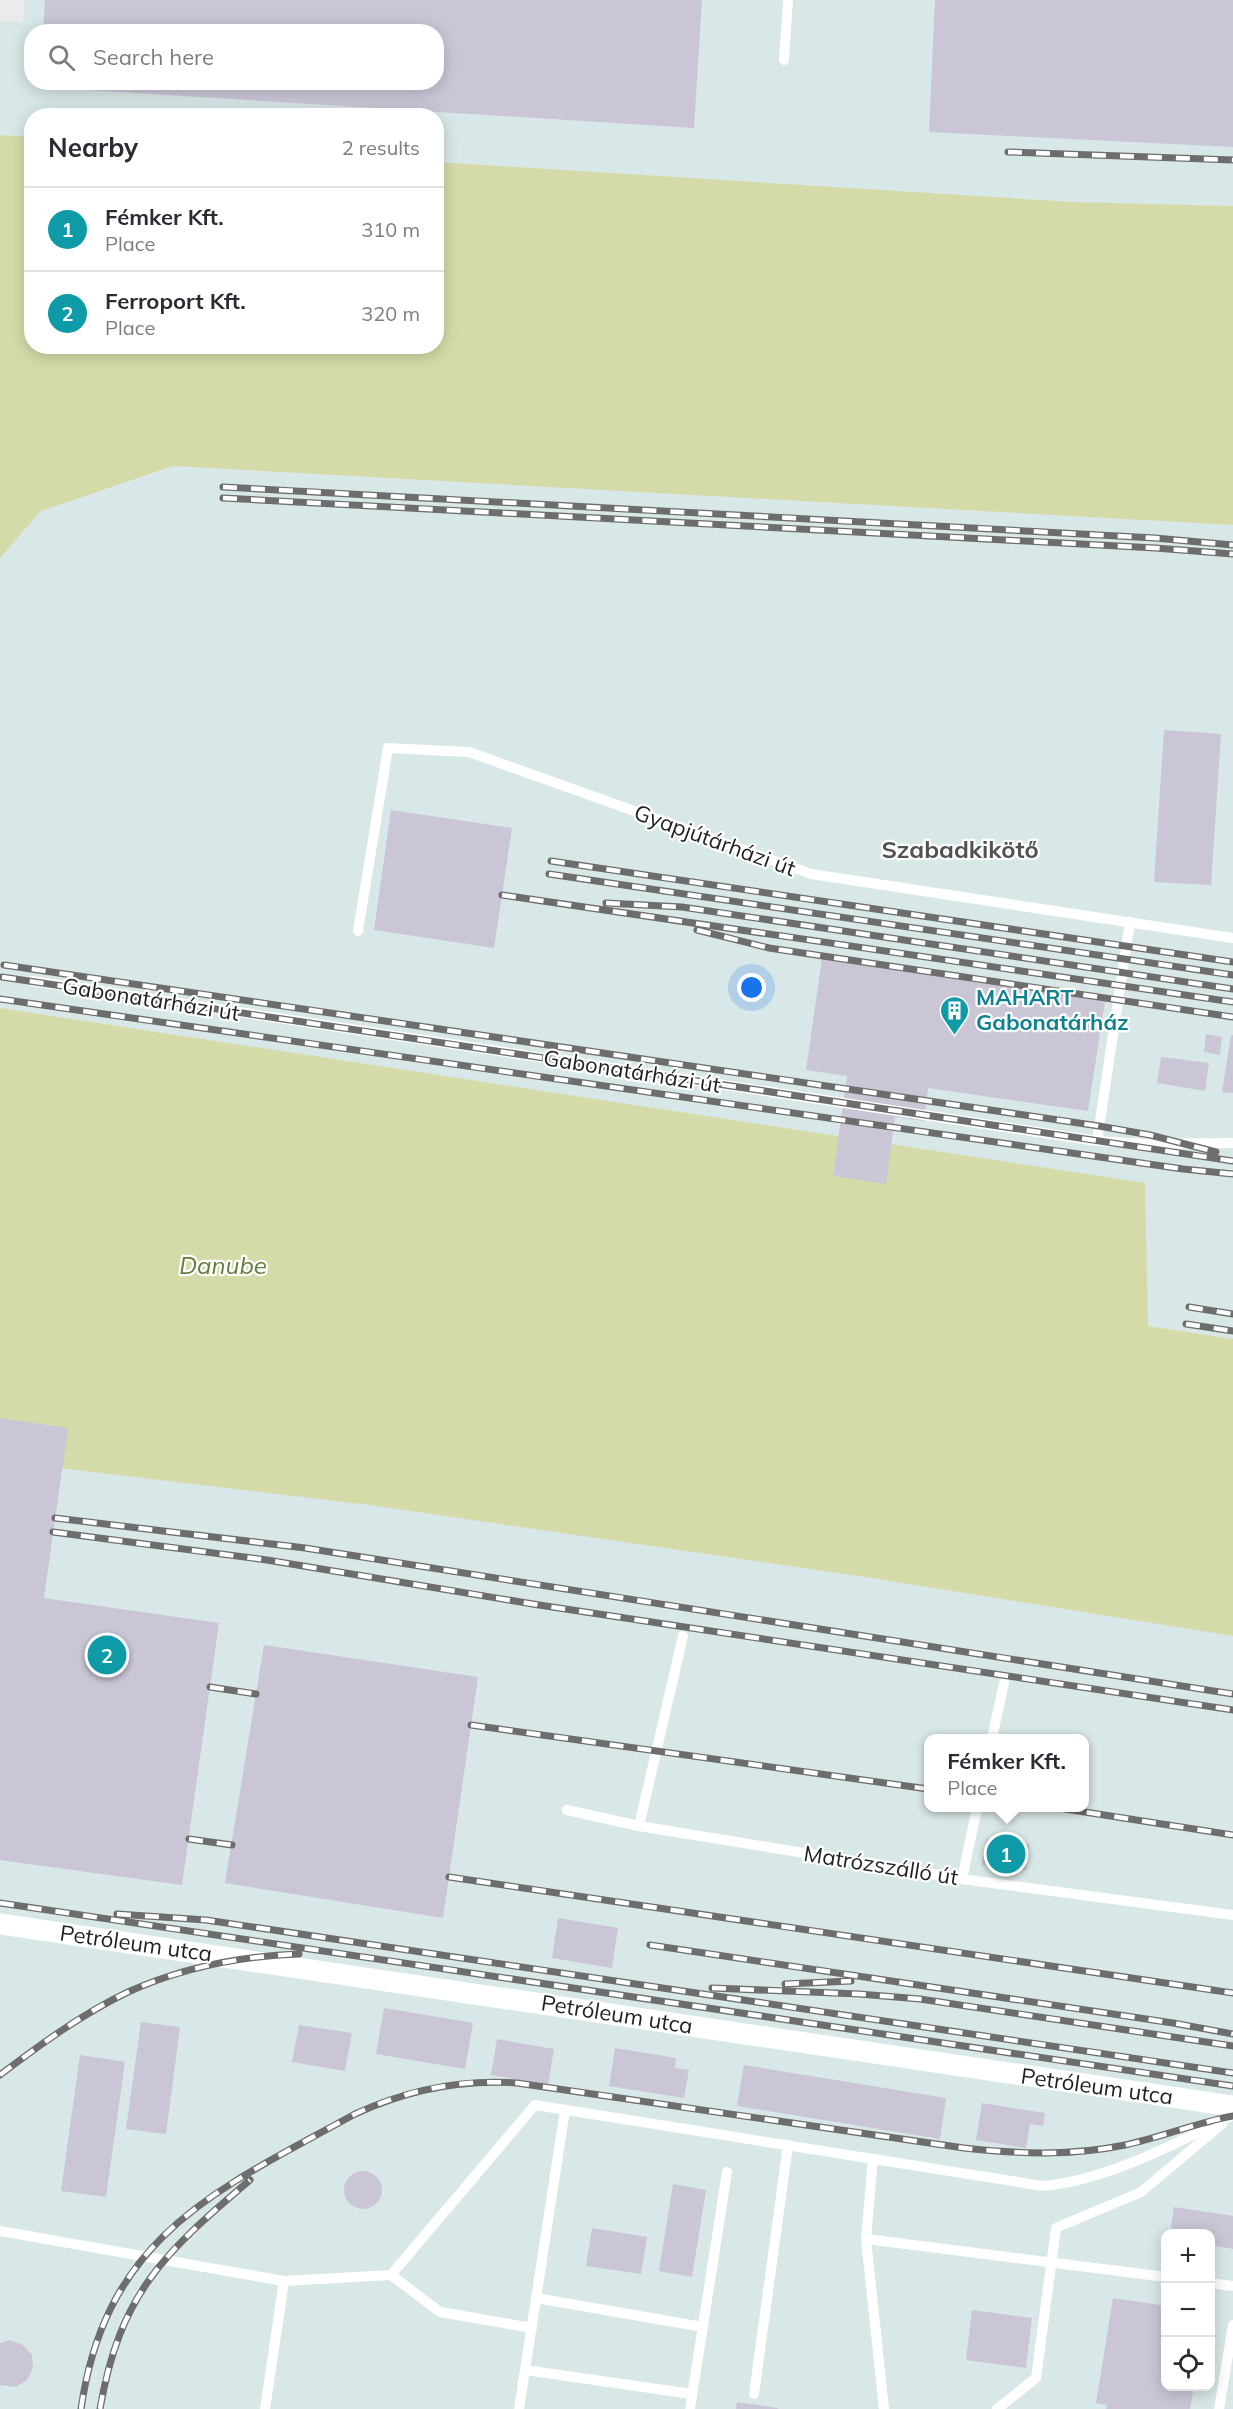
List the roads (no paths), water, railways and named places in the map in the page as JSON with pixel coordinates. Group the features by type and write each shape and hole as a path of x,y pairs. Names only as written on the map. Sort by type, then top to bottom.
{"street":[{"name":"Petróleum utca","path":"0,1924 1232,2112"}],"lane":[{"path":"784,60 788,0"},
{"name":"Gyapjútárházi út","path":"358,931 388,748 469,752 811,874 1233,938"},
{"path":"1097,1141 1130,922"},
{"name":"Gabonatárházi út","path":"32,981 1097,1141 1144,1144 1233,1143"},
{"path":"639,1826 683,1636"},
{"path":"993,1734 1004,1683"},
{"name":"Matrózszálló út","path":"567,1810 639,1826 962,1879 1233,1916"},
{"path":"962,1879 976,1812"},
{"path":"391,2275 535,2105 1043,2186 1062,2184 1128,2164 1232,2112"},
{"path":"519,2409 565,2110"},
{"path":"997,2409 1036,2378 1056,2228 1141,2192 1232,2112"},
{"path":"754,2394 788,2145"},
{"path":"873,2159 866,2239 884,2409"},
{"path":"690,2409 727,2172"},
{"path":"0,2230 284,2281 391,2275 440,2312 532,2328"},
{"path":"866,2239 1161,2276"},
{"path":"265,2409 284,2281"},
{"path":"1215,2284 1233,2286"},
{"path":"536,2298 703,2327"},
{"path":"1219,2409 1233,2325"},
{"path":"525,2370 692,2394"}],"water":[{"path":"0,135 24,137 24,354 444,354 444,162 1073,202 1233,206 1233,525 173,466 41,511 0,558"},
{"name":"Danube","path":"0,1008 1145,1183 1148,1326 1233,1339 1233,1636 858,1576 369,1505 0,1461"}],"railway":[{"path":"1008,152 1233,160"},
{"path":"223,487 1155,538 1233,545"},
{"path":"223,498 1233,554"},
{"path":"551,861 1233,962"},
{"path":"549,874 1233,975"},
{"path":"502,895 1233,1002"},
{"path":"606,903 682,907 1233,989"},
{"path":"697,930 769,948 1233,1017"},
{"path":"4,965 1099,1126 1150,1135 1216,1152"},
{"path":"2,977 1233,1161"},
{"path":"0,999 1183,1169 1233,1174"},
{"path":"1189,1307 1233,1314"},
{"path":"1186,1324 1233,1331"},
{"path":"55,1518 305,1548 1233,1694"},
{"path":"53,1532 267,1560 539,1605 1233,1710"},
{"path":"210,1687 256,1694"},
{"path":"471,1725 924,1788"},
{"path":"1085,1812 1233,1835"},
{"path":"189,1839 232,1845"},
{"path":"449,1877 1233,1993"},
{"path":"0,1903 1233,2086"},
{"path":"117,1914 206,1920 1233,2073"},
{"path":"650,1945 1173,2023 1233,2034"},
{"path":"0,2075 78,2020 128,1992 169,1976 212,1965 255,1957 299,1954"},
{"path":"785,1984 851,1981"},
{"path":"712,1988 920,1999 1233,2046"},
{"path":"81,2409 94,2349 115,2300 142,2259 176,2225 214,2195 257,2168 355,2114 394,2098 454,2085 517,2083 964,2148 1025,2153 1105,2149 1233,2116"},
{"path":"100,2409 120,2335 150,2278 193,2230 250,2180"}],"place":[{"name":"MAHART Gabonatárház","path":"955,1036"},
{"name":"Ferroport Kft.","path":"107,1655"},
{"name":"Fémker Kft.","path":"1006,1854"}],"district":[{"name":"Szabadkikötő","path":"960,849"}]}
